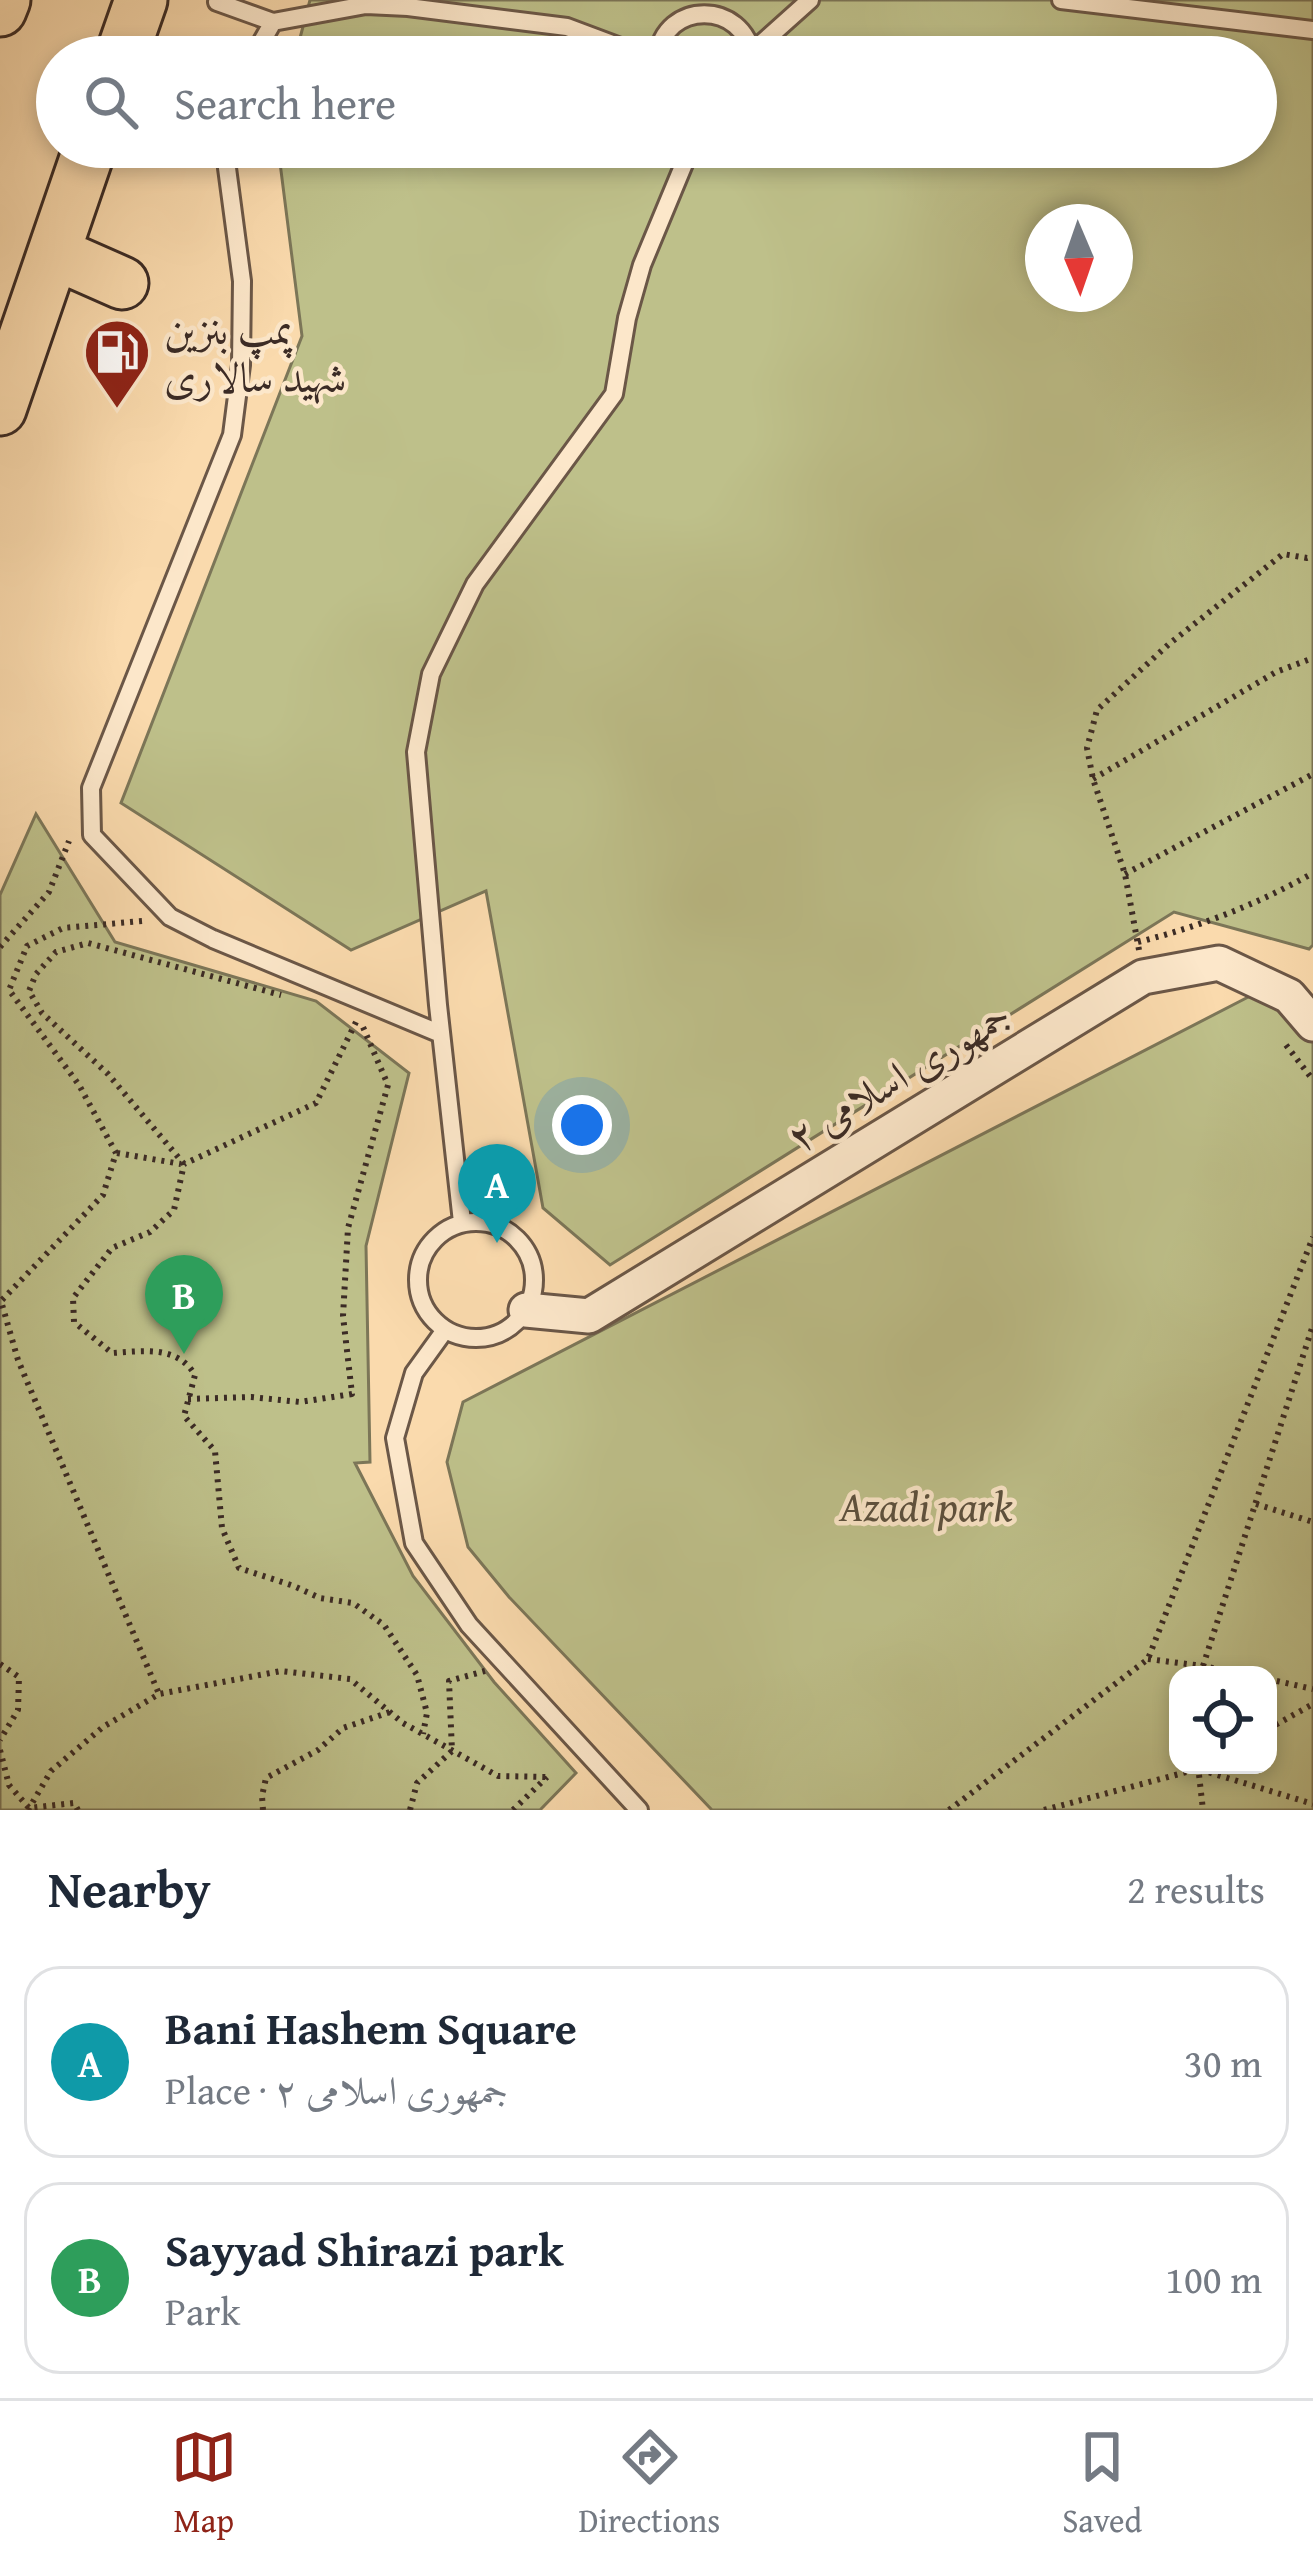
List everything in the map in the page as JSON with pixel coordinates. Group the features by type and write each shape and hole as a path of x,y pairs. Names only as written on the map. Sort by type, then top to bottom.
{"main road":[{"path":"0,10 4,0"},
{"path":"128,36 141,0"},
{"path":"0,410 83,168"},
{"path":"54,253 122,283"}],"street":[{"name":"جمهوری اسلامی ۲","path":"526,1310 589,1316 1144,977 1220,963 1288,996 1313,1024"}],"lane":[{"path":"1060,0 1313,31"},
{"path":"773,36 813,1"},
{"path":"217,2 273,22 366,5 567,27 591,36"},
{"path":"663,36 682,15 700,10 735,20 747,36"},
{"path":"265,36 273,22"},
{"path":"227,168 242,281 241,365 232,434 91,788 92,835 170,917 441,1034"},
{"path":"462,1222 416,752 431,674 475,584 614,394 626,318 642,265 682,168"},
{"path":"485,1221 507,1229 524,1245 533,1266 534,1289 526,1310 511,1327 490,1337 466,1338 445,1330 428,1314 418,1294 417,1270 425,1249 441,1232 462,1222 485,1221"},
{"path":"445,1330 414,1373 395,1438 414,1543 469,1625 639,1810"}],"path":[{"path":"1144,977 1125,874 1087,748 1097,710 1169,644 1282,554 1313,556"},
{"path":"1093,779 1276,671 1313,658"},
{"path":"1125,874 1313,773"},
{"path":"0,947 49,892 91,788"},
{"path":"1138,942 1268,898 1313,873"},
{"path":"159,1694 18,1360 1,1301 103,1195 116,1153 79,1085 9,990 27,946 63,928 170,917"},
{"path":"184,1164 108,1074 42,1013 29,991 36,974 56,952 88,944 291,999"},
{"path":"116,1153 184,1164 316,1102 358,1018 388,1085 348,1228 344,1316 352,1394 300,1402 250,1397 188,1399"},
{"path":"184,1164 174,1210 149,1232 112,1248 73,1298 74,1322 112,1353 157,1350 186,1360 195,1375 184,1416 215,1451 222,1528 238,1568 320,1598 353,1603 384,1625 417,1675 427,1713 423,1734"},
{"path":"949,1810 1148,1659 1313,1237"},
{"path":"1204,1666 1313,1324"},
{"path":"1256,1504 1313,1522"},
{"path":"1148,1659 1183,1666"},
{"path":"0,1664 20,1677 18,1709 0,1740"},
{"path":"410,1810 418,1783 452,1750 449,1681 506,1666"},
{"path":"29,1809 51,1771 103,1727 159,1694 281,1672 350,1679 423,1734 497,1776 547,1777 513,1810"},
{"path":"1277,1681 1313,1689"},
{"path":"1277,1724 1313,1704"},
{"path":"263,1810 266,1778 319,1750 343,1728 390,1712"},
{"path":"0,1750 10,1785 29,1809"},
{"path":"1044,1810 1172,1774"},
{"path":"1201,1774 1203,1810"},
{"path":"1224,1774 1313,1804"},
{"path":"29,1809 74,1803 78,1810"}],"green space":[{"path":"310,0 1313,0 1313,945 1309,949 1174,912 610,1265 543,1208 486,891 351,950 121,803 302,336 281,168 1277,168 1277,36 301,36"},
{"path":"36,814 115,942 316,1001 409,1073 366,1246 370,1462 355,1463 413,1576 494,1682 576,1773 540,1810 0,1810 0,895"},
{"name":"Azadi park","path":"1256,993 1282,999 1313,1041 1313,1810 712,1810 509,1597 468,1547 447,1462 463,1402"}],"place":[{"name":"پمپ بنزین شهید سالاری","path":"117,411"},
{"name":"Bani Hashem Square","path":"497,1243"},
{"name":"Sayyad Shirazi park","path":"184,1354"}]}
